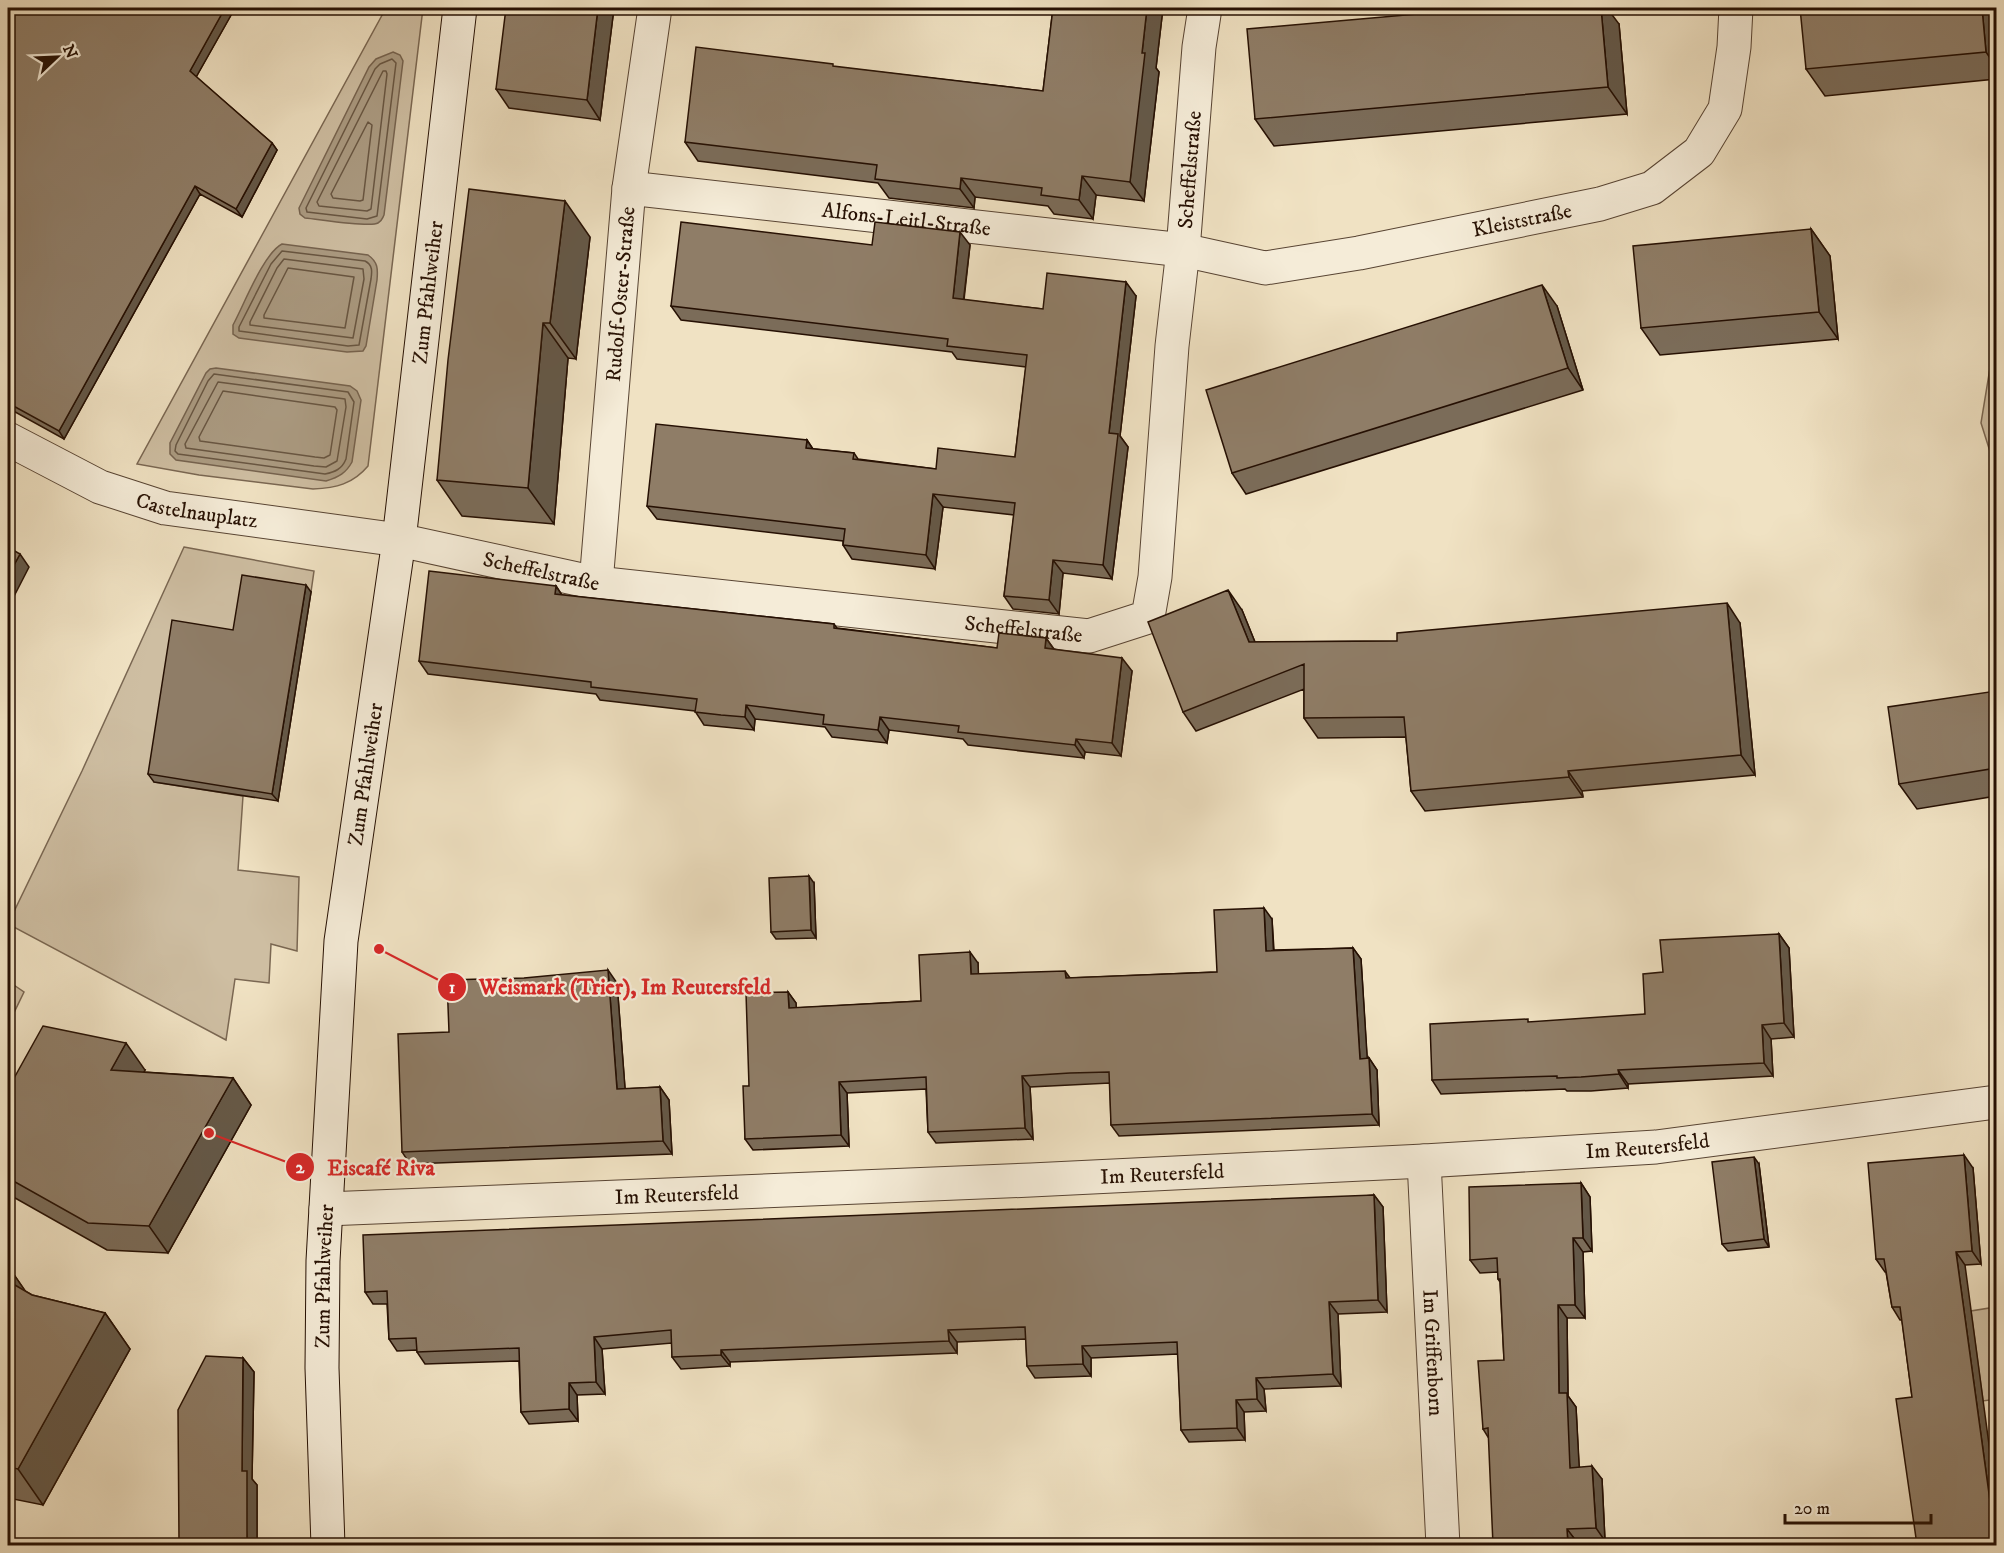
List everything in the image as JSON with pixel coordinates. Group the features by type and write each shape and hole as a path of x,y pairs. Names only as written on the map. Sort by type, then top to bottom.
{"street":[{"name":"Zum Pfahlweiher","path":"328,1545 322,1368 323,1261 341,941 399,540 460,8"},
{"name":"Rudolf-Oster-Straße","path":"596,583 629,188 655,8"},
{"name":"Scheffelstraße","path":"399,540 596,583 1089,636 1148,617 1155,577 1172,346 1183,250 1204,8"},
{"name":"Kleiststraße","path":"1183,250 1264,268 1359,253 1600,204 1652,188 1699,152 1725,109 1737,8"},
{"name":"Alfons-Leitl-Straße","path":"629,188 1183,250"},
{"name":"Castelnauplatz","path":"8,439 99,487 165,508 399,540"},
{"name":"Im Reutersfeld","path":"326,1209 1031,1180 1425,1161 1656,1147 1996,1102"},
{"name":"Im Griffenborn","path":"1425,1161 1443,1545"}],"shaded area":[{"path":"386,8 423,8 368,466 344,484 313,489 199,475 137,464"},
{"path":"1996,345 1996,464 1981,423"},
{"path":"184,547 314,571 311,592 247,582 239,637 154,782 243,796 238,870 299,877 297,951 271,944 269,983 235,979 226,1040 8,924 82,771"},
{"path":"8,981 24,992 9,1023 8,1023"},
{"path":"1996,1307 1996,1399 1983,1401 1971,1311"}],"water":[{"path":"393,52 400,55 403,61 382,219 378,223 365,224 305,218 300,214 299,208 369,67 376,59"},
{"path":"282,244 368,255 374,260 377,280 366,346 363,351 347,352 239,338 233,334 233,325 261,269"},
{"path":"216,368 350,386 357,391 361,400 350,466 342,474 326,481 176,460 170,454 170,443 206,373"}],"building":[{"path":"8,8 225,8 190,71 272,143 236,209 195,186 59,431 8,403"},
{"path":"506,8 598,8 587,100 496,89"},
{"path":"1053,8 1147,8 1142,53 1145,53 1130,182 1082,176 1079,200 1041,195 1042,188 961,178 960,189 875,179 877,165 685,142 696,47 1043,91"},
{"path":"1485,8 1601,8 1608,87 1255,119 1247,29"},
{"path":"1800,8 1982,8 1986,52 1806,69"},
{"path":"469,189 565,201 550,323 543,323 528,488 437,480 448,360"},
{"path":"681,222 872,245 875,222 960,232 953,298 1043,309 1047,273 1126,282 1109,433 1118,434 1103,565 1053,560 1049,600 1004,596 1015,503 933,494 926,555 843,545 845,529 647,506 656,424 807,440 806,448 854,453 853,459 936,469 938,448 1015,457 1027,355 947,346 948,339 671,306"},
{"path":"1811,229 1819,312 1641,328 1633,246"},
{"path":"1542,285 1568,368 1232,473 1206,390"},
{"path":"8,547 20,554 8,576"},
{"path":"429,571 556,586 555,594 834,624 834,628 997,648 999,633 1046,638 1045,648 1122,658 1112,743 1076,739 1075,745 958,732 959,726 880,717 878,730 823,724 824,715 746,705 745,717 695,712 697,699 591,687 591,682 419,661"},
{"path":"242,575 306,585 272,794 148,774 172,620 233,630"},
{"path":"1228,590 1249,642 1397,641 1397,633 1727,603 1741,755 1568,771 1569,777 1411,791 1404,717 1304,718 1304,664 1183,712 1148,622"},
{"path":"1996,691 1996,768 1899,784 1888,707"},
{"path":"809,876 811,930 771,932 769,878"},
{"path":"1264,908 1266,951 1353,948 1360,1059 1369,1058 1372,1114 1111,1125 1109,1072 1070,1073 1022,1076 1025,1128 928,1132 926,1077 839,1082 841,1135 745,1139 743,1086 749,1086 746,993 788,992 789,1008 921,1001 919,955 970,952 971,974 1065,971 1066,978 1217,972 1214,910"},
{"path":"1779,934 1784,1023 1762,1025 1764,1063 1618,1070 1619,1074 1581,1077 1432,1080 1430,1024 1528,1019 1528,1022 1645,1014 1643,974 1663,972 1660,940"},
{"path":"608,970 617,1089 660,1087 663,1141 402,1152 398,1034 449,1032 447,980 524,978"},
{"path":"43,1026 126,1043 111,1070 233,1078 149,1226 88,1223 8,1178 8,1089"},
{"path":"1964,1155 1972,1251 1956,1252 1996,1545 1917,1545 1896,1399 1912,1397 1900,1307 1892,1307 1884,1259 1876,1259 1868,1163"},
{"path":"1754,1157 1764,1239 1722,1244 1712,1162"},
{"path":"1581,1183 1583,1238 1573,1238 1575,1305 1558,1305 1559,1393 1567,1393 1570,1468 1592,1466 1596,1528 1567,1529 1568,1545 1493,1545 1488,1428 1483,1429 1478,1361 1504,1360 1500,1279 1498,1279 1497,1258 1470,1260 1469,1187"},
{"path":"1374,1195 1378,1300 1329,1302 1333,1374 1256,1378 1257,1399 1236,1400 1237,1428 1181,1430 1177,1342 1082,1346 1083,1364 1027,1366 1025,1327 948,1330 949,1341 721,1350 721,1355 672,1357 671,1330 594,1337 596,1382 569,1383 569,1409 521,1412 519,1348 417,1352 416,1338 389,1339 387,1291 365,1292 363,1235"},
{"path":"8,1281 32,1295 105,1313 18,1469 8,1467"},
{"path":"206,1356 243,1358 242,1471 247,1471 247,1540 179,1540 178,1410"}],"place":[{"name":"Weismark (Trier), Im Reutersfeld","path":"379,949"},
{"name":"Eiscafé Riva","path":"209,1133"}]}
